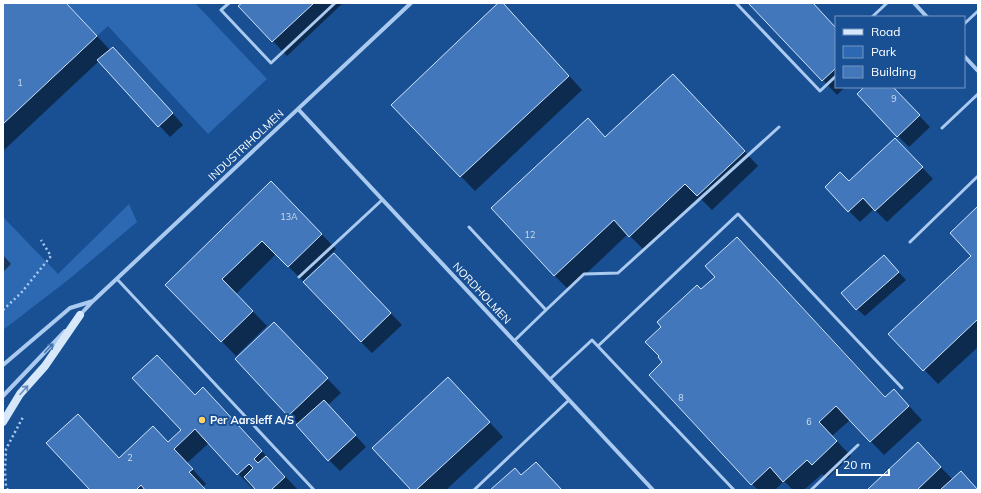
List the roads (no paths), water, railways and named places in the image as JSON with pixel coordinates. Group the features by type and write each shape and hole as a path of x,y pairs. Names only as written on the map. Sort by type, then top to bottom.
{"street":[{"name":"INDUSTRIHOLMEN","path":"3,396 93,301 411,3"},
{"path":"914,3 926,16"},
{"path":"965,57 978,71"},
{"name":"NORDHOLMEN","path":"298,109 653,490"},
{"name":"INDUSTRIHOLMEN","path":"3,365 70,308 93,301"},
{"path":"3,422 20,394 45,366 80,315"}],"lane":[{"path":"229,3 221,10 271,63 334,3"},
{"path":"736,3 820,91 835,77"},
{"path":"873,16 887,3"},
{"path":"965,23 978,11"},
{"path":"942,128 978,94"},
{"path":"514,340 584,274 618,274 779,127"},
{"path":"910,242 978,176"},
{"path":"299,276 382,200"},
{"path":"598,346 738,214 902,388"},
{"path":"469,227 546,310"},
{"path":"117,279 314,490"},
{"path":"550,379 592,340 734,490"},
{"path":"474,490 570,400"},
{"path":"811,490 858,445"}],"place":[{"name":"Per Aarsleff A/S","path":"202,420"}]}
